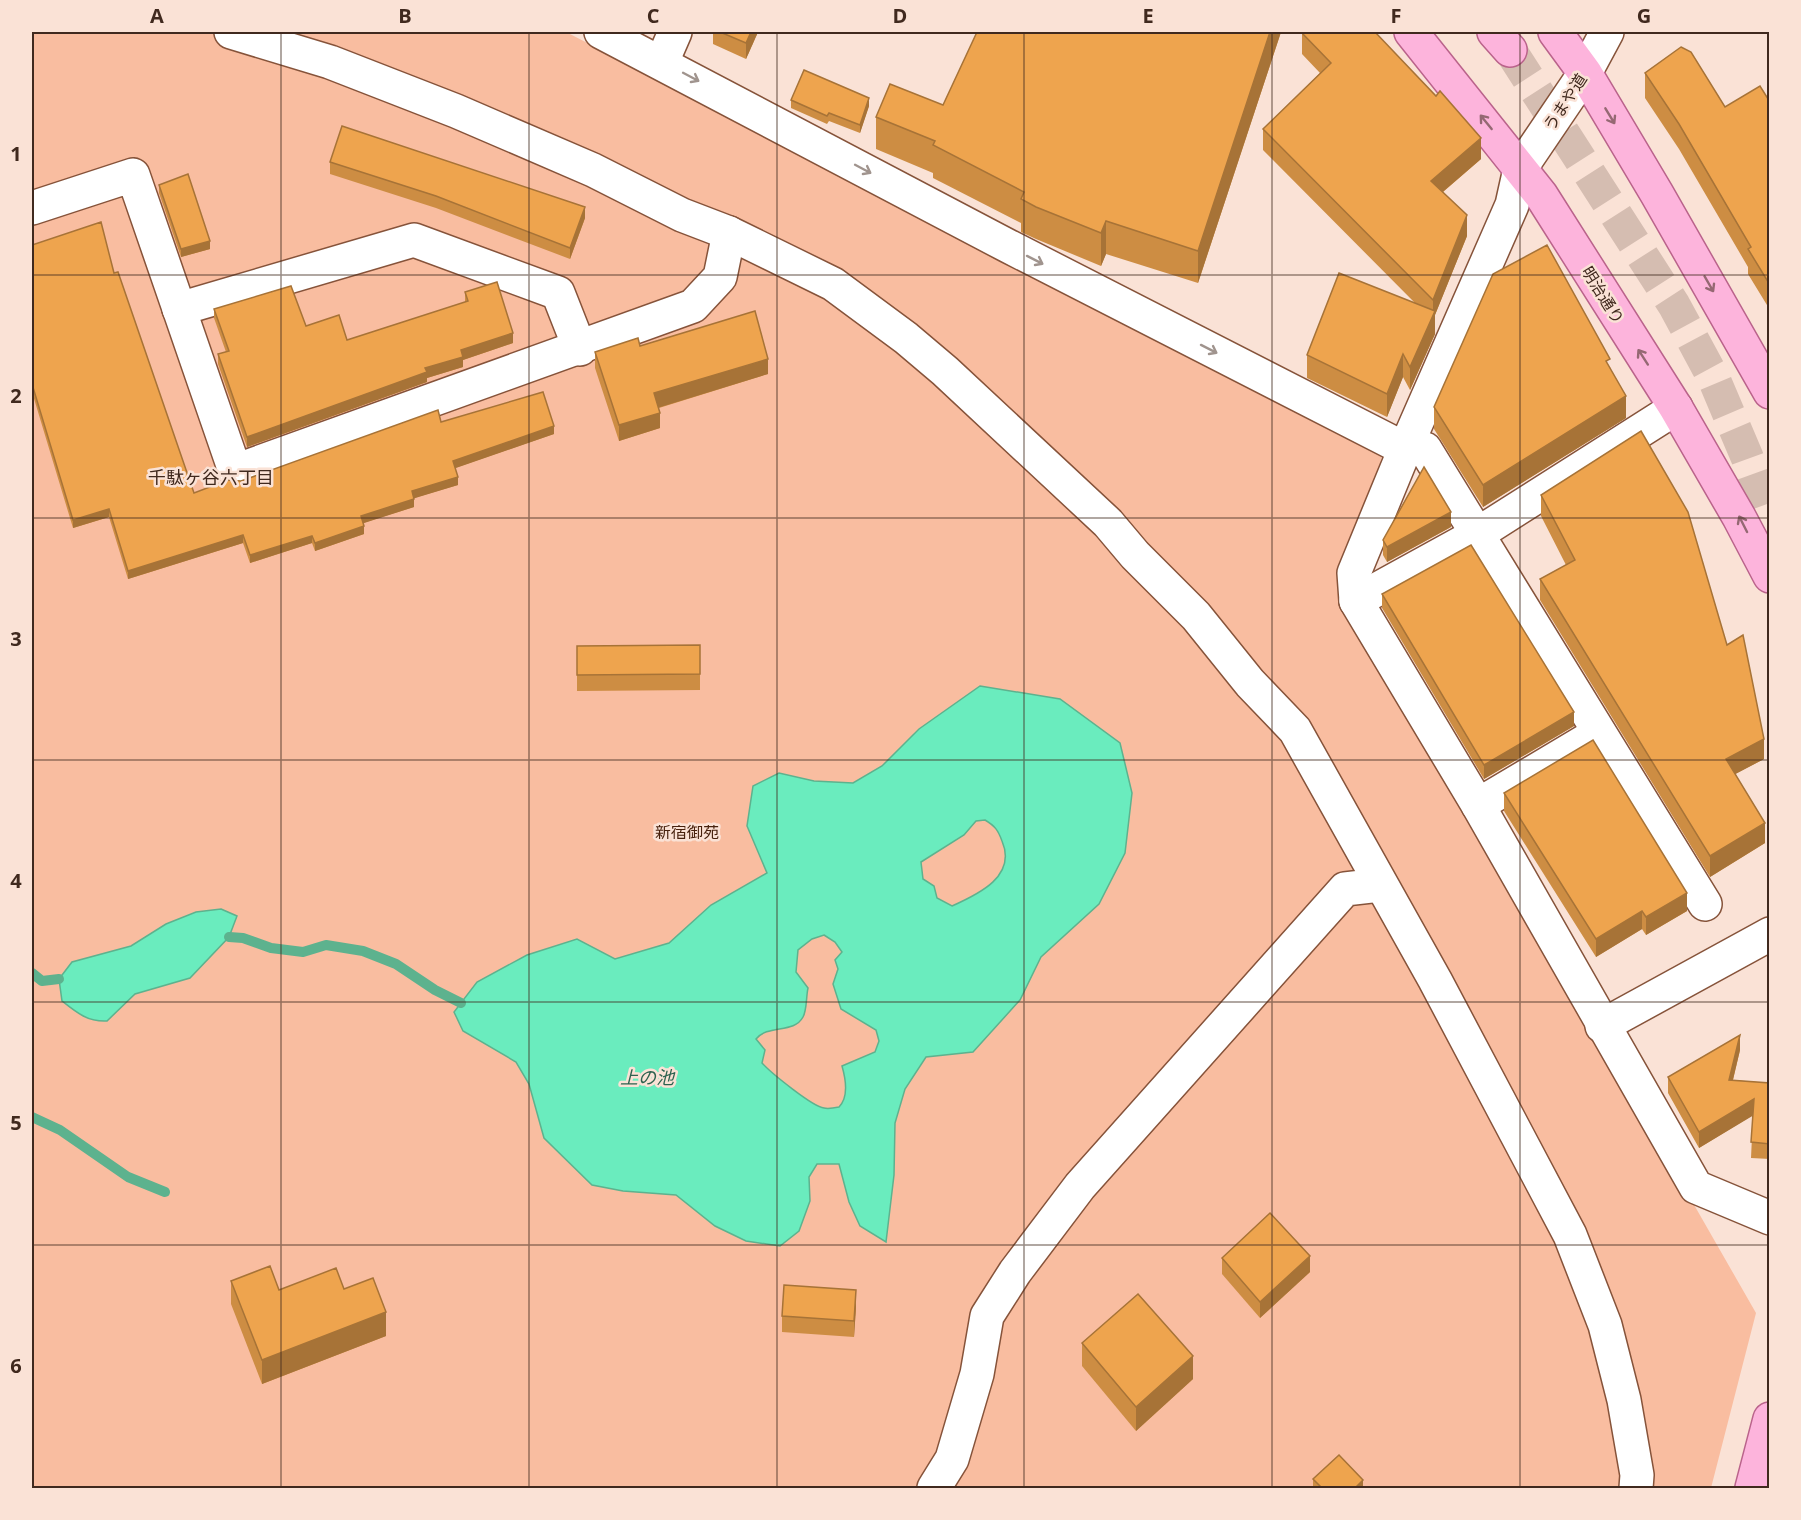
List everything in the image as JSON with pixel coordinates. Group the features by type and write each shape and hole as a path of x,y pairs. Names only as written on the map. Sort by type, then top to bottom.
{"main road":[{"name":"明治通り","path":"1411,32 1505,146 1541,195 1676,408 1770,576"},
{"path":"1555,32 1585,73 1770,392"},
{"path":"1752,1488 1770,1419"}],"street":[{"path":"231,32 330,62 456,111 593,170 682,215 729,233 833,284 906,338 1108,523 1135,555 1196,616 1250,683 1295,730 1435,980 1570,1235 1605,1325 1624,1400 1637,1475 1636,1488"},
{"path":"601,32 662,62 1008,246 1405,449 1425,449 1705,904"},
{"path":"662,62 675,32"},
{"name":"うまや道","path":"1520,169 1585,73 1607,32"},
{"path":"1520,169 1512,205 1405,449 1354,573 1356,601 1478,805 1602,1026 1696,1187 1770,1218"},
{"path":"32,208 133,175 235,471 580,349 693,306 720,277 729,233"},
{"path":"178,309 414,240 558,293 580,349"},
{"path":"1356,601 1476,535 1676,408"},
{"path":"1478,805 1599,733"},
{"path":"934,1488 955,1448 977,1374 987,1316 1014,1272 1080,1186 1345,889 1380,885"},
{"path":"1602,1026 1770,934"}],"green space":[{"name":"新宿御苑","path":"32,32 566,32 1383,452 1346,597 1756,1313 1711,1488 32,1488"}],"water":[{"name":"上の池","path":"980,686 1060,699 1120,743 1132,793 1125,853 1099,904 1041,957 1020,1000 973,1052 926,1057 905,1089 895,1123 894,1175 886,1242 860,1226 849,1202 839,1164 817,1164 809,1177 810,1201 799,1231 780,1246 746,1241 715,1226 676,1195 623,1191 592,1185 544,1138 529,1084 516,1062 463,1031 454,1012 477,982 527,955 577,939 615,959 669,943 711,905 767,873 747,826 753,786 779,773 814,781 853,783 882,766 919,729","holes":["985,820 996,829 1001,837 1005,853 1004,864 1000,874 993,882 973,896 952,906 937,898 934,886 923,879 921,862 964,835 976,821","824,935 835,942 842,952 835,960 838,969 833,984 841,1009 876,1030 879,1041 875,1052 842,1066 845,1082 844,1098 839,1107 829,1108 811,1102 767,1068 762,1063 765,1050 756,1039 761,1034 794,1026 803,1017 808,988 796,972 798,950 812,939"]},
{"path":"221,909 237,916 229,937 190,978 135,994 107,1021 88,1018 62,1001 59,979 72,962 131,946 166,924 196,912"}],"building":[{"path":"720,32 751,32 746,43"},
{"path":"977,32 1270,32 1198,251 1106,221 1101,233 1036,207 1021,199 1024,192 933,145 935,141 876,117 890,84 943,105"},
{"path":"1303,32 1375,32 1436,96 1440,91 1481,138 1431,181 1467,215 1433,300 1263,129 1331,63"},
{"path":"1681,47 1691,52 1725,107 1760,86 1770,102 1770,285 1748,249 1751,247 1679,124 1645,73"},
{"path":"804,70 869,98 860,125 829,113 827,116 791,100"},
{"path":"342,126 585,207 570,248 436,196 330,162"},
{"path":"188,174 210,241 181,249 159,185"},
{"path":"101,222 114,273 118,272 194,493 228,480 241,481 438,410 441,422 543,392 554,426 453,461 458,477 412,491 414,499 361,516 364,526 315,543 312,536 250,555 243,535 128,571 109,509 73,520 32,384 32,245"},
{"path":"1547,245 1610,359 1606,361 1626,396 1483,485 1434,407 1493,274"},
{"path":"1339,273 1435,311 1410,367 1403,354 1387,394 1307,355"},
{"path":"497,282 513,333 461,350 463,357 425,368 427,372 247,437 218,354 229,351 214,309 291,286 306,326 339,315 347,340 468,301 465,292"},
{"path":"755,311 768,359 654,393 660,413 619,425 595,352 638,338 640,346"},
{"path":"1641,431 1688,512 1727,645 1743,635 1764,739 1726,759 1765,823 1710,856 1540,579 1575,560 1541,495"},
{"path":"1424,467 1451,512 1387,547 1383,540"},
{"path":"1471,545 1574,712 1484,765 1382,594"},
{"path":"700,645 700,674 577,675 577,646"},
{"path":"1593,740 1687,893 1646,917 1642,911 1596,939 1504,793"},
{"path":"1740,1035 1729,1080 1770,1083 1770,1144 1751,1142 1754,1099 1699,1132 1668,1077"},
{"path":"1270,1213 1310,1256 1260,1302 1222,1258"},
{"path":"270,1266 279,1290 336,1268 344,1289 373,1278 386,1312 262,1360 231,1281"},
{"path":"784,1285 856,1290 854,1321 782,1316"},
{"path":"1138,1294 1193,1356 1136,1407 1082,1343"},
{"path":"1339,1455 1363,1480 1355,1488 1322,1488 1313,1479"}],"waterway":[{"path":"229,937 243,938 271,948 303,952 326,945 363,951 396,964 435,990 461,1003"},
{"path":"32,973 42,981 59,979"},
{"path":"32,1117 60,1130 128,1177 165,1192"}],"tunnel":[{"path":"1510,50 1674,305 1714,379 1770,519"}],"district":[{"name":"千駄ヶ谷六丁目","path":"211,477"}]}
